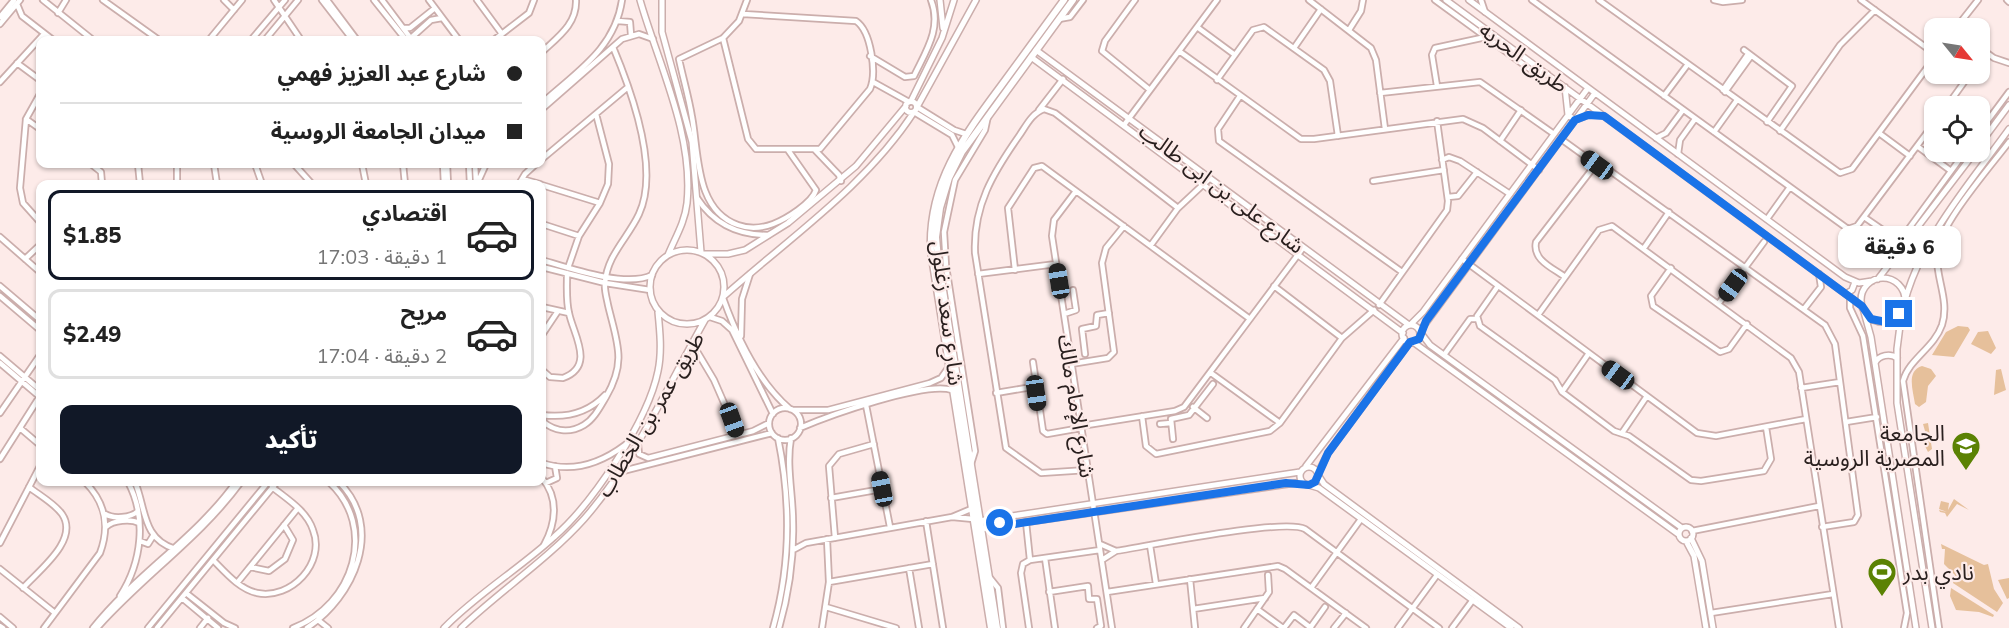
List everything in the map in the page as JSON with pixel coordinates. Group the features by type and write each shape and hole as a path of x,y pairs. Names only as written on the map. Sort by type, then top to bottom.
{"main road":[{"name":"شارع سعد زغلول","path":"991,628 944,318 931,251 931,222 942,176 958,147 1064,0"},
{"name":"شارع سعد زغلول","path":"997,628 980,530 971,509 968,469 948,368 936,237 940,208 949,178 962,152 988,113 1073,0"}],"street":[{"path":"43,0 88,36"},
{"path":"58,13 66,0"},
{"path":"103,0 111,2 154,36"},
{"path":"224,0 234,10"},
{"path":"212,36 242,0"},
{"path":"274,0 298,36"},
{"path":"254,36 285,0"},
{"path":"268,36 298,0"},
{"path":"322,0 349,36"},
{"path":"327,0 354,36"},
{"path":"374,0 406,36"},
{"path":"429,0 456,36"},
{"path":"477,0 502,34"},
{"path":"499,36 529,13 534,0"},
{"path":"546,48 570,25 576,0"},
{"path":"546,99 606,44 618,21 622,0"},
{"path":"640,0 679,124 687,176 684,219 668,255 658,264 652,275 650,290 658,312 680,324 708,319 722,321 732,330 773,414"},
{"path":"662,0 662,32 687,119 702,253 719,267 723,277 723,298 741,338 768,385 800,418 800,428"},
{"path":"747,0 743,14 723,38 679,59 692,117 702,182 713,208 735,224 753,228 780,221 796,209 816,190 788,150"},
{"path":"870,56 905,77 914,76 933,35 935,14 931,0"},
{"path":"940,0 944,17 942,38"},
{"path":"668,255 688,250 702,253 736,253 770,235 842,177 907,103 942,38 954,0"},
{"path":"708,319 723,298 852,187 897,136 915,109 976,0"},
{"path":"1059,19 1070,17 1083,0"},
{"path":"1135,0 1104,41 1102,51 1150,90"},
{"path":"1124,125 1217,0"},
{"path":"1309,0 1367,43 1374,54 1385,129"},
{"path":"1349,30 1361,11 1363,0"},
{"path":"1435,0 1531,70 1547,74"},
{"name":"طريق الحريه","path":"1446,0 1834,285 1863,309"},
{"name":"طريق الحريه","path":"1469,0 1855,282"},
{"path":"1481,0 1485,12"},
{"path":"1532,0 1848,229 1857,226 1924,137"},
{"path":"1599,0 1839,173 1852,169 1924,70"},
{"path":"1714,0 1723,2 1742,0"},
{"path":"1861,0 1924,47"},
{"path":"1964,18 1978,0"},
{"path":"0,24 17,1"},
{"path":"17,1 22,16"},
{"path":"0,17 17,1"},
{"path":"383,1 408,36"},
{"path":"404,28 410,28 435,8"},
{"path":"1294,48 1321,9"},
{"path":"1780,131 1840,45 1875,10"},
{"path":"10,13 22,16 47,36"},
{"path":"723,38 749,143 756,149 815,150 825,144 868,92 873,82 870,56 865,32 856,21 743,14"},
{"path":"414,36 431,20 442,18"},
{"path":"618,21 630,22 631,35"},
{"path":"1218,80 1253,30 1261,26 1319,65 1328,75 1338,136"},
{"path":"1197,27 1235,55"},
{"path":"546,106 613,46 631,35 639,34 653,39"},
{"path":"1437,86 1432,55 1435,48 1486,37"},
{"path":"0,82 36,43"},
{"path":"546,423 558,430 583,426 594,416 618,372 620,356 605,283 614,252 638,217 645,196 646,173 642,144 628,87 613,46"},
{"name":"شارع على بن ابى طالب","path":"1036,50 1378,305 1409,325"},
{"path":"1179,51 1300,139 1338,136 1455,119 1470,121 1539,170"},
{"path":"1724,91 1748,53 1792,86 1767,122"},
{"path":"1990,54 2009,63"},
{"name":"شارع على بن ابى طالب","path":"1030,57 1063,79 1374,310 1403,335"},
{"path":"1046,67 1050,61"},
{"path":"17,63 36,77"},
{"path":"1664,96 1688,64"},
{"path":"1063,79 995,170 984,192 975,233 978,274 996,393 1008,452 1041,473 1087,470"},
{"path":"873,82 953,132 966,134"},
{"path":"1380,93 1480,82 1554,134"},
{"path":"546,156 628,87"},
{"path":"1565,87 1568,115 1575,120"},
{"path":"952,517 976,520 1000,518 1300,472 1317,456 1399,345 1409,325 1420,316 1588,88"},
{"path":"1990,118 2009,92"},
{"path":"1309,485 1315,482 1323,460 1404,350 1419,339 1426,321 1595,93"},
{"path":"1240,96 1218,129 1216,135 1219,141 1402,272"},
{"path":"1714,132 1737,100"},
{"path":"36,101 26,119 20,196 27,209 36,218"},
{"path":"907,103 908,111 915,109"},
{"path":"1990,131 2009,105"},
{"path":"1038,111 1050,110 1055,113 1178,208"},
{"path":"1500,141 1521,110"},
{"path":"1656,138 1666,133 1683,110"},
{"path":"968,469 975,451 950,289 944,232 955,180 985,130 988,113"},
{"path":"568,268 579,236 600,203 608,184 609,164 596,114"},
{"path":"1575,120 1588,115 1604,116"},
{"path":"26,119 36,126"},
{"path":"1678,154 1680,140 1695,119"},
{"path":"1378,305 1447,210 1448,197 1437,121"},
{"path":"1900,393 1905,374 1931,344 1943,321 1944,299 1937,251 1938,236 2009,129"},
{"path":"953,132 958,147"},
{"path":"1879,133 1910,156"},
{"path":"1561,139 1597,165 1606,166 1830,330 1840,382 1858,515 1852,522 1822,527"},
{"path":"1863,309 1871,319 1886,322 1895,318 1903,307 1928,246 2009,142"},
{"path":"1917,146 1951,171"},
{"path":"815,150 852,187"},
{"path":"1442,160 1453,158 1510,194"},
{"path":"1901,249 1902,238 1958,162"},
{"path":"1915,628 1878,401 1871,337 1863,309 1863,291 1901,249 1968,162"},
{"path":"1566,277 1539,259 1535,246 1597,165"},
{"path":"298,168 308,180"},
{"path":"523,180 533,168"},
{"path":"1015,270 1008,208 1034,168 1045,168 1250,319"},
{"path":"1373,181 1444,170"},
{"path":"1448,197 1455,198 1461,194 1477,172"},
{"path":"842,177 852,179 852,187"},
{"path":"1946,178 1952,183"},
{"path":"1151,245 1178,208 1209,179"},
{"path":"546,187 600,203"},
{"path":"1767,219 1790,188"},
{"name":"شارع الإمام مالك","path":"1076,191 1053,225 1056,264 1112,628"},
{"path":"697,198 710,214 727,227 741,233 770,235"},
{"path":"1644,248 1669,212"},
{"path":"1864,217 1893,237"},
{"path":"546,225 579,236"},
{"path":"1071,364 1108,358 1113,355 1102,258 1124,226"},
{"path":"1538,315 1603,228 1616,228 1791,358 1799,372 1839,628"},
{"path":"0,237 36,269"},
{"path":"1719,303 1764,242"},
{"path":"1928,246 1937,251"},
{"path":"1033,362 1041,429 1044,433 1175,411 1188,404 1302,248"},
{"path":"25,259 36,249"},
{"path":"1901,249 1911,258 1921,259"},
{"path":"1462,259 1703,435 1806,420"},
{"path":"546,261 568,268 636,281 652,275"},
{"path":"978,274 1056,264"},
{"path":"546,268 605,283 650,290"},
{"path":"1671,268 1651,296 1653,306 1720,352 1728,349 1747,324"},
{"path":"741,338 742,299 752,272"},
{"path":"546,374 550,377 563,378 569,376 579,364 581,348 569,313 567,274"},
{"path":"1819,274 1821,287"},
{"path":"1904,628 1907,613 1883,434 1877,417 1878,401 1860,326 1850,308 1848,296 1855,282 1888,279 1898,284 1903,293 1897,358 1900,393 1932,628"},
{"path":"1804,309 1821,287 1834,285"},
{"path":"0,286 36,317"},
{"path":"1274,286 1342,338"},
{"path":"1476,319 1498,286"},
{"path":"1064,314 1076,310 1073,290"},
{"path":"0,296 36,327"},
{"path":"546,308 569,313"},
{"path":"546,329 558,310"},
{"path":"1142,416 1146,446 1156,454 1264,434 1280,423 1342,338 1374,310"},
{"name":"طريق عمر بن الخطاب","path":"444,628 543,546 583,505 625,444 657,379 661,351 658,312"},
{"path":"1085,354 1082,329 1096,326 1097,315 1109,313"},
{"path":"1420,316 1426,321"},
{"name":"طريق عمر بن الخطاب","path":"463,627 560,543 596,504 638,441 692,343 708,319"},
{"path":"1394,325 1398,319"},
{"path":"1444,355 1470,319 1476,319"},
{"path":"1476,319 1480,326 1555,380 1562,392 1614,431 1622,433 1698,482 1764,471 1771,459 1766,427"},
{"path":"1409,325 1416,326 1428,348 1680,531 1681,540 1689,540"},
{"path":"1403,335 1412,342 1444,355 1500,400"},
{"path":"1863,338 1871,337"},
{"path":"692,343 714,380 738,435"},
{"path":"1399,345 1404,350"},
{"path":"1562,392 1589,353"},
{"path":"1875,363 1881,357 1891,355 1897,358"},
{"path":"0,356 36,393"},
{"path":"0,413 36,360"},
{"path":"0,363 36,387"},
{"path":"791,438 778,438 772,433 769,423 773,414 780,409 828,410 930,384 941,378 948,368"},
{"path":"1211,373 1280,423"},
{"path":"1801,388 1840,382"},
{"path":"996,393 1026,388 1035,383"},
{"path":"1173,439 1172,419 1189,415 1213,384"},
{"path":"546,416 555,417 580,412 602,398 611,388"},
{"path":"779,628 788,590 793,550 789,466 791,438 800,428 828,416 931,388 952,390"},
{"path":"1026,388 1036,393"},
{"path":"1622,433 1647,396"},
{"path":"0,459 36,403"},
{"path":"1188,404 1207,418"},
{"path":"866,405 890,527"},
{"path":"1846,422 1877,417"},
{"path":"638,441 639,454 646,458 738,435 769,423"},
{"path":"1160,424 1171,423"},
{"path":"20,428 36,442"},
{"path":"619,472 772,433"},
{"path":"773,628 785,576 788,547 786,487 778,438"},
{"path":"546,464 555,466 588,464 614,453 625,444"},
{"path":"835,537 828,471 831,461 839,454 874,444"},
{"path":"1317,456 1323,460"},
{"path":"543,546 551,531 554,515 552,499 546,483 557,478 555,466"},
{"path":"1306,466 1312,467 1327,490 1361,519 1511,628"},
{"path":"1300,472 1302,482"},
{"path":"0,543 36,474"},
{"path":"1284,476 1287,479 1286,483"},
{"path":"1912,477 1939,628"},
{"path":"980,530 1302,482 1327,490 1520,628"},
{"path":"44,628 100,553 106,527 105,514 95,491 89,486"},
{"path":"116,603 128,584 140,541 138,511 129,486"},
{"path":"136,486 148,529 153,536 175,549"},
{"path":"93,628 116,603 206,519 235,486"},
{"path":"97,628 128,596 209,522 235,486"},
{"path":"148,628 265,486"},
{"path":"294,628 314,617 337,594 352,568 357,541 352,513 342,495 333,486"},
{"path":"307,628 318,620 350,584 360,556 362,541 357,511 341,486"},
{"path":"23,588 62,544 66,531 60,512 29,487"},
{"path":"157,628 272,487 308,518 314,531 315,552 307,571 297,582 278,592 256,593 237,583 213,560"},
{"path":"831,498 882,489"},
{"path":"1680,531 1687,527 1692,531 1819,506"},
{"path":"237,583 298,508"},
{"path":"793,550 806,543 952,517 971,509"},
{"path":"105,514 113,517 133,515 138,511"},
{"path":"1000,518 1001,526"},
{"path":"1311,588 1361,519"},
{"path":"106,527 114,523 134,521 139,523"},
{"path":"926,521 943,628"},
{"path":"1026,522 1030,560"},
{"path":"250,567 269,571 285,559 293,540 284,525"},
{"path":"1102,560 1116,551 1290,525 1305,529 1439,628"},
{"path":"1692,531 1689,540 1694,556 1706,628"},
{"path":"140,541 148,544 153,536"},
{"path":"793,537 806,543"},
{"path":"822,628 829,582 827,539"},
{"path":"1689,540 1701,557 1713,628"},
{"path":"1150,545 1156,584"},
{"path":"1029,628 1021,573 1023,564 1030,560 1100,547 1116,551"},
{"path":"1045,558 1055,628"},
{"path":"829,582 933,564"},
{"path":"1107,592 1278,566 1366,628"},
{"path":"909,568 918,628"},
{"path":"0,569 55,613"},
{"path":"1244,628 1269,592 1268,575"},
{"path":"1398,628 1437,575"},
{"path":"990,578 998,588 1004,628"},
{"path":"1190,579 1195,628"},
{"path":"1924,580 1931,579"},
{"path":"1050,592 1088,586 1089,599 1097,599 1101,626 1097,628"},
{"path":"186,593 212,614 235,628"},
{"path":"1711,613 1833,594"},
{"path":"182,598 218,628"},
{"path":"1193,609 1265,598"},
{"path":"1452,628 1472,601"},
{"path":"826,607 897,628"},
{"path":"1257,609 1284,628 1294,615 1309,627 1325,607"},
{"path":"1334,628 1346,613"},
{"path":"200,628 212,614"},
{"path":"0,617 13,628"},
{"path":"471,628 472,618"},
{"path":"318,620 328,628"}],"shaded area":[{"path":"1958,326 1968,327 1970,330 1954,357 1932,355 1946,332"},
{"path":"1988,331 1996,348 1991,354 1971,344 1978,332"},
{"path":"1922,366 1931,369 1936,376 1928,386 1926,402 1919,407 1915,404 1912,377 1917,368"},
{"path":"2001,369 2006,390 1994,395 1996,370"},
{"path":"1928,423 1932,449 1928,452 1922,440 1927,438 1923,424"},
{"path":"1954,499 1969,510 1957,504 1947,517 1939,510 1947,512 1939,509 1941,501 1949,503 1948,510"},
{"path":"1941,544 1984,565 1988,564 1994,589 2003,603 1997,612 1953,583 1955,575 1944,564 1945,549 1942,549"},
{"path":"2009,578 2009,598 2007,599 1998,580"},
{"path":"1951,588 1994,615 1993,617 1979,612 1956,610 1950,596"}],"place":[{"name":"الجامعة المصرية الروسية","path":"1966,472"},
{"name":"نادي بدر","path":"1882,598"}],"route":[{"path":"1000,523 1001,526 1291,482 1302,482 1309,485 1315,482 1328,453 1410,342 1419,339 1426,321 1575,120 1588,115 1604,116 1862,306 1871,319 1886,322 1899,314"}]}
